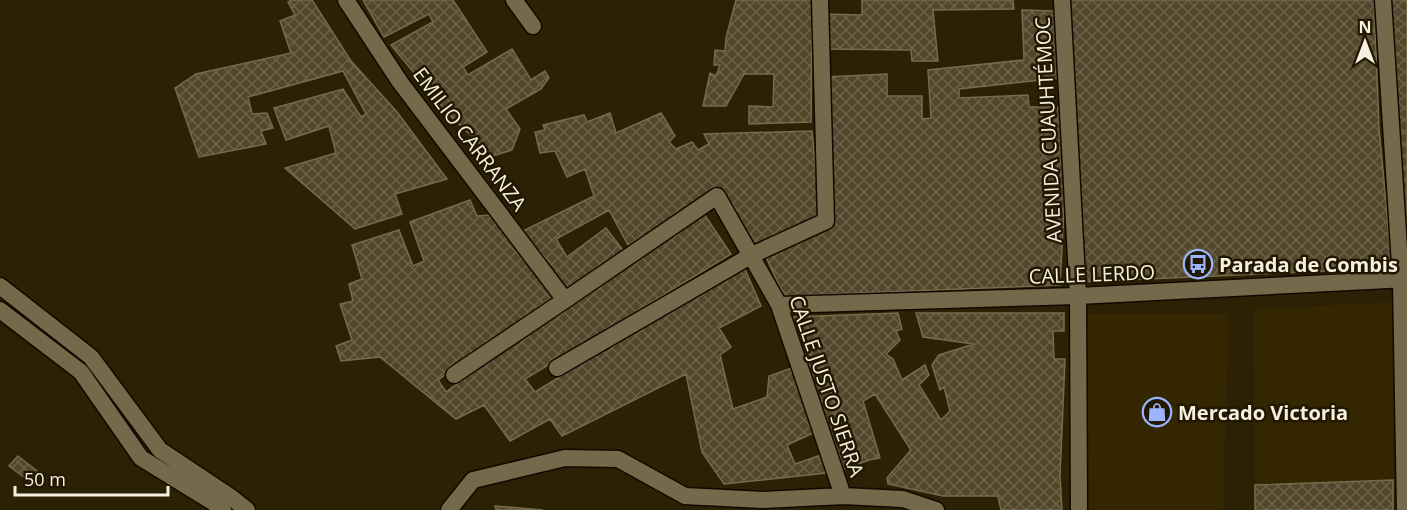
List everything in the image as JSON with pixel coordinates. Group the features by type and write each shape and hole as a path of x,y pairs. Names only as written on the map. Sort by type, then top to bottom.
{"street":[{"name":"EMILIO CARRANZA","path":"346,0 400,82 565,300"},
{"path":"514,0 533,26"},
{"path":"557,368 752,255 826,221 820,0"},
{"name":"AVENIDA CUAUHTÉMOC","path":"1062,0 1078,296 1079,510"},
{"path":"1383,0 1404,280 1405,510"},
{"name":"CALLE JUSTO SIERRA","path":"565,300 717,196 779,305 843,496"},
{"name":"CALLE LERDO","path":"779,305 1078,296 1404,280"},
{"path":"0,286 91,357 160,450 247,510"},
{"path":"454,375 565,300"},
{"path":"0,310 81,372 141,458 223,510"},
{"path":"449,510 473,480 565,458 618,459 685,496 763,500 843,496 903,499 936,510"}],"shaded area":[{"path":"1393,302 1393,480 1255,485 1253,309"},
{"name":"Mercado Victoria","path":"1087,314 1229,314 1223,510 1088,510"}],"building":[{"path":"312,0 351,61 397,112 447,179 395,194 402,214 355,229 285,168 336,153 329,126 286,140 274,108 343,89 361,117 366,114 343,71 248,97 252,114 267,113 273,128 261,131 266,144 199,157 175,88 196,74 291,53 280,21 295,15 288,2"},
{"path":"363,0 453,0 487,52 463,67 468,75 512,49 531,80 545,71 549,78 541,89 506,109 520,129 512,150 493,156 448,114 391,45 433,22 429,14 384,37"},
{"path":"736,0 812,0 811,122 749,124 749,106 773,107 774,74 744,74 726,106 703,106 710,73 716,76 720,65 714,65 715,50 725,51"},
{"path":"862,0 1013,0 1014,9 933,10 938,61 912,61 911,50 824,49 824,14 862,15"},
{"path":"1065,0 1374,0 1379,128 1392,268 1080,282"},
{"path":"1387,0 1407,0 1407,267"},
{"path":"1022,10 1054,11 1059,78 959,89 959,98 1028,95 1029,107 1059,107 1065,192 1060,285 784,296 766,257 833,227 825,77 887,74 887,96 922,96 922,119 931,118 928,70 1024,60"},
{"path":"610,113 616,133 661,113 675,136 669,142 676,149 692,142 698,150 709,144 704,134 812,131 818,215 754,245 720,192 628,245 609,210 556,239 567,257 606,228 623,250 565,290 521,232 594,196 585,169 567,177 555,151 540,153 535,132 545,130 543,125 584,115 587,122"},
{"path":"470,200 477,216 491,215 555,295 438,380 446,392 520,337 704,214 731,254 525,379 535,392 743,265 761,306 719,328 731,347 720,355 733,409 767,397 769,376 792,368 813,433 787,445 795,464 821,455 826,473 724,484 702,452 686,374 562,436 550,419 510,441 484,405 456,419 380,357 341,361 336,346 352,340 340,304 353,301 349,284 362,279 352,245 399,230 413,266 424,261 410,222"},
{"path":"898,313 902,329 896,331 900,340 886,354 893,359 902,380 925,365 929,375 919,385 941,420 950,411 944,387 940,390 932,365 939,355 974,344 923,337 916,313 1064,313 1064,331 1053,331 1054,359 1065,359 1060,476 1062,510 1001,510 998,496 943,496 888,484 887,478 911,450 875,394 863,401 880,458 839,471 792,317"},
{"path":"18,456 41,474 33,484 9,466"},
{"path":"1393,480 1393,510 1255,510 1255,485"},
{"path":"495,506 543,510 496,510"}],"place":[{"name":"Parada de Combis","path":"1198,264"},
{"name":"Mercado Victoria","path":"1157,412"}]}
